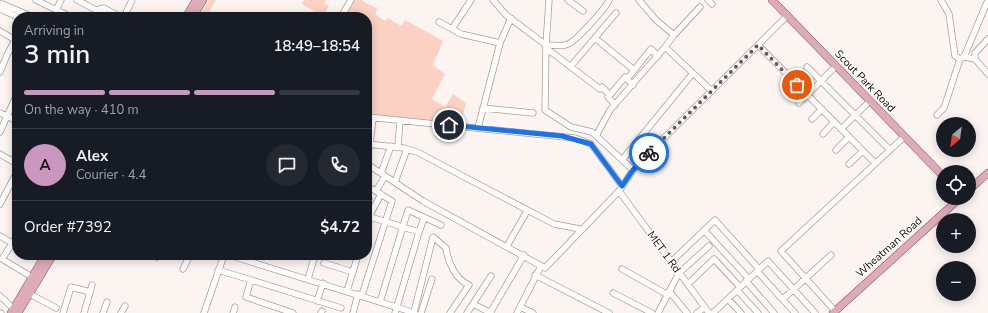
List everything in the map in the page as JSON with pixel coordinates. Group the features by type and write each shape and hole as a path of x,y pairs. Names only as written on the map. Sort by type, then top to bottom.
{"main road":[{"path":"189,12 196,0"},
{"path":"196,12 203,0"},
{"name":"Scout Park Road","path":"772,0 936,169"},
{"path":"976,184 988,173"},
{"name":"Wheatman Road","path":"834,312 952,205"},
{"path":"17,312 32,277 42,260"},
{"path":"17,312 30,294 50,260"}],"street":[{"path":"36,0 60,12"},
{"path":"56,10 61,0"},
{"path":"77,0 96,10 104,8 111,12"},
{"path":"126,12 132,0"},
{"path":"344,12 351,0"},
{"path":"493,0 511,18 546,47 600,89 602,87 610,95"},
{"path":"549,0 546,47 545,110 571,127 592,132 633,170"},
{"path":"568,0 583,10"},
{"path":"546,47 568,45 578,38 590,23 602,12 609,0"},
{"path":"639,0 656,20 674,35"},
{"path":"942,0 949,14 955,56 975,59"},
{"path":"937,115 944,108 962,58 988,0"},
{"path":"452,29 469,1"},
{"path":"0,2 22,12"},
{"path":"596,136 604,124 605,116 666,47 674,35 700,8"},
{"path":"0,9 12,14"},
{"path":"571,66 616,13"},
{"path":"372,167 424,201 524,255 545,268 580,229 621,188 633,170 787,16"},
{"path":"478,128 500,43 511,18"},
{"path":"439,22 461,34 500,43"},
{"path":"0,31 12,38"},
{"path":"595,38 634,70"},
{"path":"988,39 975,53 975,59 988,74"},
{"path":"758,45 875,164"},
{"path":"0,72 12,47"},
{"path":"666,47 712,91"},
{"path":"615,105 608,97 625,77 627,79 651,49 658,56"},
{"path":"799,103 836,66"},
{"path":"807,67 890,150"},
{"path":"622,160 693,73"},
{"path":"627,79 633,85"},
{"path":"841,129 870,101"},
{"path":"0,132 12,105"},
{"path":"483,108 533,113"},
{"path":"812,119 822,109"},
{"path":"0,113 12,119"},
{"name":"MET 1 Rd","path":"372,117 562,136 591,144 671,262 709,313"},
{"path":"398,147 400,120"},
{"path":"823,134 834,122"},
{"path":"836,150 849,137"},
{"path":"834,312 782,251 904,137"},
{"path":"372,144 398,147 417,152 554,224 580,229"},
{"path":"372,209 379,193 391,146"},
{"path":"394,182 407,149"},
{"path":"848,164 863,151"},
{"path":"0,154 12,160"},
{"path":"0,204 12,181"},
{"path":"372,189 392,201 372,259"},
{"path":"380,302 408,210 440,225"},
{"path":"507,246 527,211"},
{"path":"372,217 419,232"},
{"path":"397,310 424,218"},
{"path":"671,262 715,220 795,313"},
{"path":"704,230 748,280 774,313"},
{"path":"0,236 12,243 2,259 32,277"},
{"path":"245,260 360,295 397,310 414,313 433,237 446,248 448,262 463,283 468,285 450,313"},
{"path":"658,313 679,273 709,246"},
{"path":"473,304 490,313 524,255"},
{"path":"783,299 831,255"},
{"path":"688,284 714,259 758,313"},
{"path":"183,268 187,260"},
{"path":"204,313 222,260"},
{"path":"308,279 314,260"},
{"path":"347,291 357,260"},
{"path":"353,313 372,260"},
{"path":"713,313 768,260 815,313"},
{"path":"324,263 353,272"},
{"path":"517,313 535,275 541,266"},
{"path":"622,269 668,293 687,313"},
{"path":"218,270 341,308"},
{"path":"535,275 608,313"},
{"path":"467,313 491,276"},
{"path":"421,313 432,279"},
{"path":"251,280 246,297 293,313"},
{"path":"317,301 322,283"},
{"path":"84,313 92,285"},
{"path":"63,313 71,286 90,292"},
{"path":"613,293 652,313"},
{"path":"30,294 56,308"},
{"path":"0,296 17,312"},
{"path":"728,299 741,313"},
{"path":"103,313 107,302"},
{"path":"121,313 126,306"},
{"path":"520,307 533,313"},
{"path":"697,313 705,307"}],"shaded area":[{"path":"209,0 216,0 209,12 202,12"},
{"path":"304,0 326,0 324,3 329,6 325,12 316,12 302,4"},
{"path":"352,0 361,0 378,9 375,14 385,21 388,18 401,26 405,20 443,41 433,65 445,74 432,99 445,107 453,94 466,103 461,124 372,116 372,12 346,12"}],"way so far":[{"path":"649,153 758,45 797,85"}],"route":[{"path":"449,125 562,136 584,141 591,144 622,186 633,170 649,153"}]}
